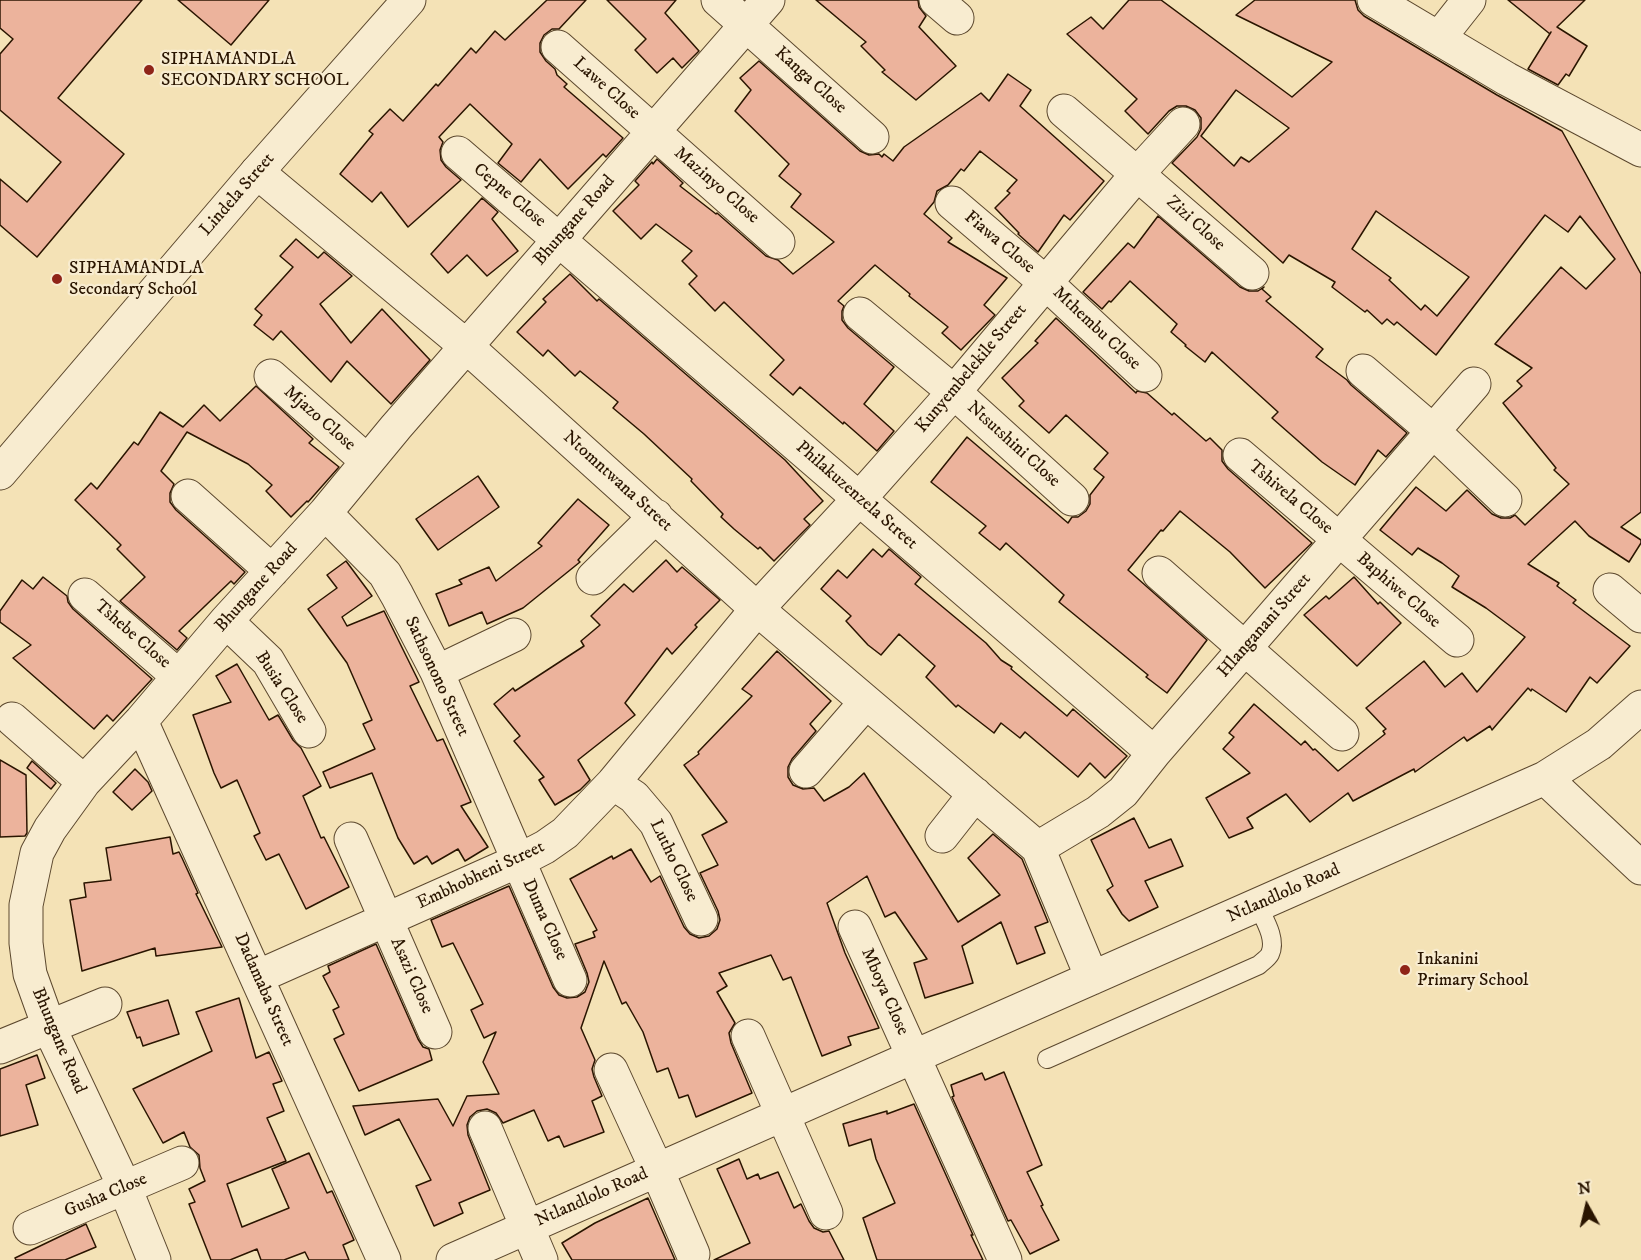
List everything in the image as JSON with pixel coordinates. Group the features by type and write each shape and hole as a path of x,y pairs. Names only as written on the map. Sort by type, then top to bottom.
{"street":[{"name":"Lindela Street","path":"0,473 257,172 409,0"},
{"name":"Kanga Close","path":"718,0 758,12 872,137"},
{"path":"1374,0 1507,79 1641,150"},
{"path":"1439,38 1469,0"},
{"name":"Bhungane Road","path":"154,1260 125,1188 49,1027 30,974 26,943 13,903 37,853 50,829 84,782 325,513 559,238 758,12"},
{"name":"Lawe Close","path":"558,46 653,131"},
{"name":"Zizi Close","path":"1064,111 1252,273"},
{"name":"Kunyembelekile Street","path":"757,609 954,392 1138,173 1183,124"},
{"name":"Mazinyo Close","path":"653,131 778,242"},
{"name":"Cepne Close","path":"458,153 559,238"},
{"name":"Ntomntwana Street","path":"257,172 466,346 757,609 1038,848 1092,978"},
{"name":"Fiawa Close","path":"952,203 1046,283"},
{"name":"Philakuzenzela Street","path":"559,238 1154,753"},
{"name":"Mthembu Close","path":"1046,283 1146,375"},
{"name":"Ntsutshini Close","path":"860,314 954,392 1072,499"},
{"path":"1363,371 1433,431 1505,500"},
{"name":"Mjazo Close","path":"271,376 368,461"},
{"name":"Hlanganani Street","path":"1038,848 1098,812 1123,792 1154,753 1474,384"},
{"name":"Tshivela Close","path":"1240,455 1340,541"},
{"path":"188,496 272,572"},
{"name":"Sathsonono Street","path":"325,513 385,574 437,672 518,861"},
{"path":"593,578 656,516"},
{"name":"Baphiwe Close","path":"1340,541 1456,640"},
{"path":"1159,573 1342,734"},
{"path":"1610,590 1641,616"},
{"name":"Tshebe Close","path":"85,595 178,676"},
{"name":"Embhobheni Street","path":"257,977 546,847 565,833 614,783 757,609"},
{"name":"Busia Close","path":"226,621 268,661 309,731"},
{"path":"437,672 514,635"},
{"path":"806,771 866,702"},
{"name":"Ntlandlolo Road","path":"453,1260 1545,778 1599,744 1641,707"},
{"path":"12,719 84,782"},
{"name":"Dadamaba Street","path":"141,721 384,1260"},
{"path":"1545,778 1641,868"},
{"name":"Lutho Close","path":"614,783 634,797 656,823 701,919"},
{"path":"942,836 975,795"},
{"name":"Asazi Close","path":"351,839 435,1032"},
{"name":"Duma Close","path":"518,861 570,980"},
{"name":"Mboya Close","path":"855,927 913,1056"},
{"path":"0,1047 105,1004"},
{"path":"748,1036 826,1213"},
{"path":"913,1056 1005,1260"},
{"name":"Ntlandlolo Road","path":"611,1070 693,1254"},
{"name":"Ntlandlolo Road","path":"485,1128 541,1260"},
{"name":"Gusha Close","path":"30,1228 182,1163"}],"lane":[{"path":"1047,1059 1259,965 1270,955 1271,942 1268,927 1258,906"}],"building":[{"path":"0,0 142,0 58,98 124,154 37,257 0,225 0,179 27,202 61,162 0,110 0,54 13,39 0,28"},
{"path":"178,0 269,0 231,45"},
{"path":"547,0 586,0 559,29 552,29 544,35 540,43 540,52 555,69 557,75 567,84 564,87 623,138 606,157 603,154 568,189 540,159 521,182 498,163 512,144 470,104 439,137 443,142 440,150 441,160 461,180 408,227 381,192 372,202 340,174 373,134 369,131 390,109 403,121 471,48 476,53 495,31 505,40"},
{"path":"607,0 676,0 665,13 699,51 682,68 673,58 657,73 635,50 646,39"},
{"path":"816,0 918,0 919,7 926,16 919,27 956,66 916,100 882,72 885,70 861,46 866,42"},
{"path":"1129,0 1161,0 1292,97 1332,62 1236,15 1255,0 1355,0 1358,10 1364,16 1562,131 1641,274 1641,512 1621,527 1641,540 1641,543 1629,562 1589,536 1575,521 1528,564 1559,583 1557,586 1576,600 1573,603 1630,646 1597,683 1590,677 1566,712 1528,688 1492,730 1490,726 1467,741 1464,737 1415,772 1414,769 1353,801 1348,793 1310,822 1286,794 1247,818 1253,828 1229,838 1206,798 1250,773 1223,749 1234,737 1229,733 1254,704 1301,745 1305,741 1338,771 1385,734 1383,731 1386,729 1366,708 1424,661 1445,687 1462,673 1477,692 1525,637 1486,608 1452,587 1459,576 1442,563 1418,548 1412,555 1380,530 1416,487 1446,511 1467,490 1492,514 1501,518 1510,518 1515,515 1525,525 1569,484 1554,470 1556,468 1503,403 1522,386 1517,381 1532,368 1495,344 1561,267 1586,289 1615,259 1580,216 1568,232 1545,215 1436,355 1397,322 1394,325 1387,319 1382,324 1367,310 1365,312 1332,287 1335,282 1289,255 1283,263 1172,163 1197,137 1201,129 1201,118 1195,110 1186,106 1177,106 1169,111 1148,134 1125,111 1137,99 1067,34 1091,17 1103,29","holes":["1236,90 1289,128 1249,162 1241,157 1234,166 1201,136","1376,211 1469,277 1437,316 1425,305 1421,310 1389,280 1391,278 1352,249"]},
{"path":"1508,0 1585,0 1557,27 1587,46 1569,76 1566,74 1558,85 1528,69 1550,34"},
{"path":"759,61 860,151 869,155 879,154 882,157 884,154 893,161 904,147 981,93 989,101 1008,74 1031,90 1020,106 1104,181 1070,220 1064,215 1038,252 995,208 1010,193 1007,191 1017,180 980,151 964,171 961,169 948,185 937,191 934,202 924,214 952,238 948,242 1007,278 984,305 995,315 961,350 942,333 948,327 875,265 838,301 844,306 842,320 848,328 894,367 864,404 894,431 877,451 800,387 793,395 770,375 784,360 724,302 715,311 689,284 697,276 682,261 692,251 656,224 641,239 613,211 639,185 635,181 657,159 683,183 680,186 717,213 766,256 778,260 793,274 834,242 791,207 801,194 779,176 789,164 735,111 751,90 740,78"},
{"path":"482,198 498,212 492,219 518,251 487,276 467,255 448,273 431,254"},
{"path":"1158,216 1240,287 1249,291 1258,291 1264,287 1262,289 1271,297 1266,301 1323,349 1316,357 1347,380 1407,433 1386,457 1378,450 1355,485 1322,462 1272,418 1278,412 1212,352 1205,362 1185,346 1171,332 1177,324 1130,281 1102,309 1083,292 1128,243 1134,248"},
{"path":"296,239 318,258 324,252 352,276 320,304 351,343 382,309 430,360 391,404 347,361 331,382 281,331 273,340 254,325 262,315 255,309 293,267 280,256"},
{"path":"570,274 597,301 599,299 785,460 823,501 804,519 810,525 774,561 760,547 758,549 721,517 723,514 691,481 692,479 613,408 618,402 580,371 575,376 548,350 543,356 517,332 546,302 543,299"},
{"path":"1056,318 1136,393 1137,391 1147,393 1206,441 1210,438 1222,450 1222,461 1228,469 1312,543 1265,588 1230,552 1180,511 1163,531 1161,530 1128,570 1207,640 1167,693 1059,602 1064,595 1006,543 1000,550 979,533 986,526 931,482 967,437 1068,523 1072,517 1078,517 1086,511 1090,504 1090,495 1104,477 1094,469 1108,453 1066,415 1049,433 1019,406 1024,401 1002,378 1038,343 1035,341"},
{"path":"256,386 313,439 309,443 339,467 308,502 291,517 266,491 272,485 248,464 187,432 161,471 174,484 170,493 170,502 245,572 234,584 231,581 179,631 187,638 177,650 120,601 145,577 117,549 121,545 75,500 91,483 97,489 134,442 138,445 160,412 183,427 204,405 220,421"},
{"path":"478,476 499,507 438,550 416,519"},
{"path":"578,499 609,525 578,560 580,562 523,608 487,624 482,612 449,626 436,594 462,584 459,580 489,567 496,581 542,546 538,543"},
{"path":"873,549 882,557 889,549 921,577 915,584 986,643 1001,660 1012,667 1011,669 1067,716 1073,709 1127,756 1105,778 1090,763 1078,777 1025,732 1020,738 1001,723 994,733 958,705 956,707 926,677 935,666 899,634 881,655 868,645 846,621 851,616 821,589 838,570 847,578"},
{"path":"666,560 677,572 682,567 720,600 695,625 697,627 672,654 667,648 625,703 635,715 578,760 590,780 580,790 555,805 539,780 544,777 514,741 520,736 494,704 513,688 515,691 584,646 581,641 600,625 591,616 624,584 633,592"},
{"path":"346,561 372,596 342,617 347,626 384,611 419,682 410,686 437,741 443,739 471,802 461,806 488,847 465,861 458,849 432,864 427,856 414,864 398,838 372,773 330,788 323,772 375,749 363,724 372,720 347,663 308,609 337,588 327,575"},
{"path":"43,577 67,596 73,609 152,679 113,721 107,715 94,729 13,658 31,645 0,622 0,611 22,580 33,589"},
{"path":"1354,577 1378,604 1380,602 1401,623 1357,666 1304,615 1326,596 1329,599"},
{"path":"777,651 831,701 810,724 816,731 788,767 788,777 793,785 803,789 814,788 824,801 849,787 864,773 958,922 1000,895 968,858 993,834 1022,859 1048,922 1035,927 1045,953 1017,964 1001,922 962,946 973,983 925,998 914,963 927,959 895,912 885,917 867,876 827,903 845,953 879,1028 848,1037 851,1045 822,1056 791,977 783,980 771,955 719,973 727,986 717,992 735,1023 729,1033 731,1043 752,1093 696,1117 688,1095 679,1098 668,1068 657,1072 643,1032 626,1002 622,1004 604,961 581,1028 595,1060 592,1069 602,1096 592,1101 604,1132 564,1147 559,1136 548,1141 534,1110 503,1123 496,1113 487,1109 477,1111 470,1117 467,1125 468,1135 490,1190 459,1203 463,1213 434,1226 416,1186 431,1180 399,1119 365,1135 353,1106 438,1099 453,1126 467,1096 499,1094 483,1062 496,1032 484,1038 471,1010 483,1004 453,943 442,947 431,920 509,886 553,987 559,995 567,998 577,997 585,992 589,982 575,944 595,937 593,932 597,930 570,879 612,856 613,859 631,849 651,882 660,876 684,927 690,934 699,938 709,936 717,929 720,920 700,873 718,865 702,835 727,822 684,765 699,754 698,752 752,696 742,689"},
{"path":"237,664 269,720 278,715 293,740 301,748 321,786 303,796 321,838 324,837 349,887 306,909 279,854 266,860 254,836 260,833 237,780 221,788 193,715 231,702 216,676"},
{"path":"0,760 26,775 27,833 25,836 0,837"},
{"path":"32,761 56,783 51,789 27,768"},
{"path":"135,769 148,782 152,791 132,810 113,792"},
{"path":"1134,818 1149,848 1171,839 1183,866 1145,881 1158,907 1129,921 1107,890 1113,886 1091,840"},
{"path":"170,837 173,854 179,852 198,893 196,894 222,947 156,956 155,948 82,971 70,900 86,897 84,883 111,880 106,848"},
{"path":"376,944 418,1039 423,1047 429,1049 432,1060 359,1091 334,1039 344,1034 333,1010 339,1007 323,976 330,972 328,966"},
{"path":"239,998 256,1058 269,1052 282,1081 273,1084 284,1111 267,1118 286,1161 227,1184 242,1227 289,1208 272,1169 309,1153 327,1193 332,1191 354,1240 343,1245 349,1260 309,1260 305,1252 284,1260 261,1260 257,1249 230,1260 211,1260 189,1204 195,1202 189,1189 205,1181 200,1168 199,1155 190,1147 184,1132 163,1143 133,1089 212,1051 196,1012"},
{"path":"168,1000 179,1034 143,1046 140,1037 137,1038 127,1012"},
{"path":"37,1055 45,1078 26,1085 38,1125 0,1136 0,1069"},
{"path":"1004,1072 1042,1165 1027,1172 1043,1205 1041,1206 1059,1240 1030,1254 1011,1220 1008,1221 952,1097 954,1096 951,1085 982,1073 985,1080"},
{"path":"914,1104 983,1260 877,1260 863,1218 895,1203 876,1159 871,1139 849,1146 843,1124 887,1111 887,1114"},
{"path":"739,1159 747,1179 758,1174 760,1179 778,1172 794,1208 801,1204 814,1228 823,1232 829,1231 844,1260 714,1260 750,1243 717,1169"},
{"path":"648,1198 675,1260 572,1260 562,1243 595,1223"},
{"path":"86,1224 96,1247 65,1260 16,1260 15,1258"}],"place":[{"name":"SIPHAMANDLA SECONDARY SCHOOL","path":"149,70"},
{"name":"SIPHAMANDLA Secondary School","path":"57,279"},
{"name":"Inkanini Primary School","path":"1405,970"}]}
